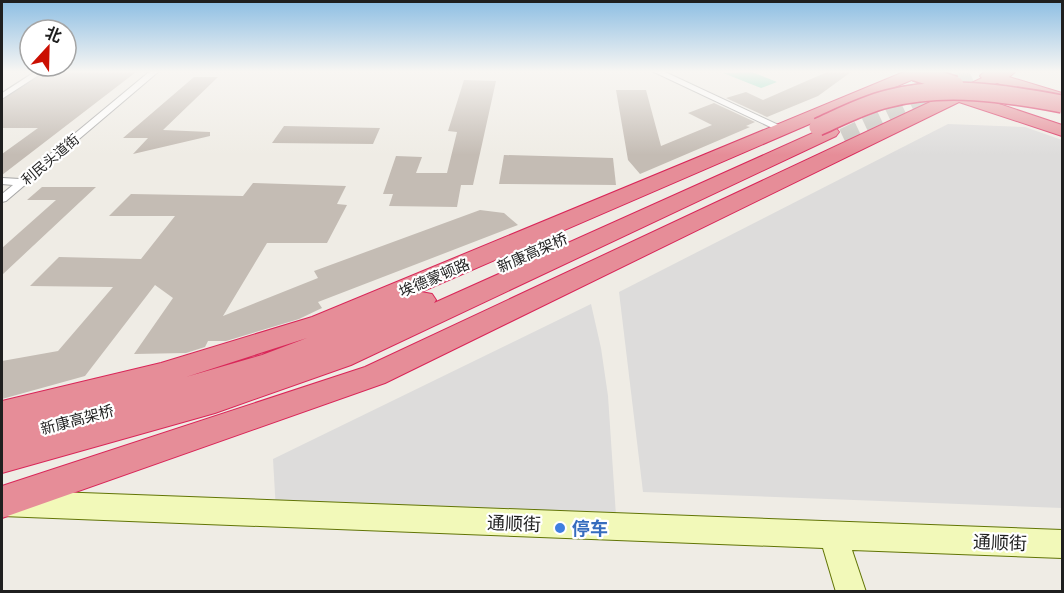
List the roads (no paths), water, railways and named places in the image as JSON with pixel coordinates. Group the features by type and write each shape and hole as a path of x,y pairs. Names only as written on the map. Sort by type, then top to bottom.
{"highway":[{"name":"埃德蒙顿路","path":"2,414 161,374 321,324 854,100"},
{"name":"新康高架桥","path":"2,438 250,370 339,337 875,102 885,100"},
{"path":"2,503 172,446 270,409 330,392 375,375 939,100"},
{"path":"969,100 1062,131"},
{"path":"971,100 1062,126"},
{"path":"1004,100 1062,118"},
{"name":"新康高架桥","path":"1032,100 1062,106"},
{"path":"1040,100 1062,106"},
{"path":"2,459 172,415 238,396 293,376 341,357 836,135 270,409"}],"street":[{"name":"利民头道街","path":"2,199 121,100"},
{"path":"718,100 784,130"},
{"path":"2,182 22,182"},
{"name":"通顺街","path":"2,503 1062,544"},
{"path":"833,536 851,591"}],"tunnel":[{"path":"843,137 921,100"}],"place":[{"name":"停车","path":"560,528"}]}
